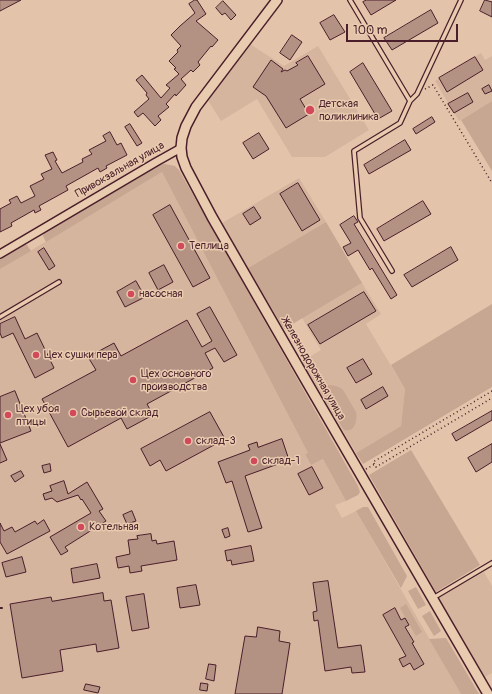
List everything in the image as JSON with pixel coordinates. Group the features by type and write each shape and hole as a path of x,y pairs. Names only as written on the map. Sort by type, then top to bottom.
{"main road":[{"name":"Привокзальная улица","path":"181,148 184,133 196,107 277,0"},
{"name":"Железнодорожная улица","path":"181,148 182,157 186,168 212,217 488,694"}],"street":[{"name":"Привокзальная улица","path":"0,254 181,148"}],"lane":[{"path":"350,0 410,101"},
{"path":"392,271 360,218 354,151 400,123 410,101 417,94 461,0"},
{"path":"0,317 59,282"},
{"path":"432,598 492,563"}],"path":[{"path":"417,94 433,85 492,183"},
{"path":"492,391 373,462 376,467 492,398"}],"shaded area":[{"name":"Детская поликлиника","path":"250,44 284,66 318,46 369,130 325,157 292,157 257,99 221,121 207,99"},
{"path":"481,53 485,60 492,56 492,101 459,121 435,81"},
{"path":"492,101 492,171 461,120"},
{"path":"165,164 175,166 179,170 358,486 360,492 358,495 346,501 323,459 311,465 305,454 308,453 162,172 46,242 43,236 44,232 159,165"},
{"path":"162,172 308,453 305,454 311,465 323,459 346,501 335,505 342,518 356,511 461,694 0,694 0,269"},
{"path":"299,178 326,222 248,268 222,223"},
{"path":"326,222 362,283 284,329 248,268"},
{"path":"24,244 27,245 31,251 0,269 0,258"},
{"path":"362,283 381,314 366,324 405,389 401,426 356,453 302,361 321,350 302,318"},
{"path":"492,304 492,387 363,464 356,453 401,426 405,389 391,365"},
{"path":"323,386 336,386 343,390 356,412 356,422 350,430 344,430 321,391"},
{"path":"411,450 480,565 436,592 369,475"},
{"path":"363,507 368,507 407,576 401,588 356,511"},
{"path":"484,572 492,586 492,673 485,677 439,598"},
{"path":"416,587 426,605 418,609 408,591"},
{"path":"406,604 422,632 416,636 400,608"},
{"path":"430,611 441,631 434,636 422,616"},
{"path":"446,638 479,694 461,694 429,639"}],"building":[{"path":"0,0 21,0 0,11"},
{"path":"197,0 206,14 196,21 218,40 198,62 200,65 193,72 191,70 181,79 186,85 166,104 169,107 158,116 161,120 155,126 143,113 138,117 134,112 149,99 146,95 147,93 136,80 142,75 161,98 170,88 166,85 179,74 174,69 176,68 169,61 178,52 177,50 181,46 171,35 195,13 189,4"},
{"path":"367,0 396,0 371,15 363,2"},
{"path":"485,0 492,2 492,17 480,11"},
{"path":"223,1 236,15 231,20 225,13 222,15 216,8"},
{"path":"431,10 438,23 392,50 384,38"},
{"path":"334,15 345,32 330,40 320,23"},
{"path":"292,35 302,42 290,60 280,53"},
{"path":"308,56 325,84 300,99 309,114 286,128 266,96 253,87 271,60 283,69 281,72 285,70 287,71 298,65 296,63"},
{"path":"475,57 483,70 447,92 439,78"},
{"path":"363,63 392,111 378,119 350,72"},
{"path":"489,85 492,91 485,94 482,89"},
{"path":"468,93 473,102 454,113 448,104"},
{"path":"432,117 435,122 416,134 413,129"},
{"path":"130,124 142,143 137,146 125,127"},
{"path":"110,132 117,145 121,143 127,155 106,166 107,168 100,172 98,168 66,186 68,190 39,206 41,210 35,213 34,210 11,223 12,226 0,232 0,209 11,203 9,200 17,196 21,203 35,196 30,186 44,179 41,174 52,169 45,155 53,152 57,160 55,161 62,173 83,162 82,159 92,154 89,150 106,141 103,136"},
{"path":"259,133 269,149 253,159 243,143"},
{"path":"405,140 411,150 369,174 364,165"},
{"path":"298,183 320,220 302,231 280,194"},
{"path":"423,201 431,214 384,241 377,229"},
{"name":"Теплица","path":"170,205 210,278 193,287 153,215"},
{"path":"254,207 261,218 250,225 243,214"},
{"path":"354,216 358,222 354,224 397,295 391,299 372,268 370,270 358,250 348,256 343,247 351,243 340,225"},
{"path":"451,247 458,260 412,287 404,275"},
{"path":"44,248 55,266 49,270 38,252"},
{"path":"164,265 173,282 158,290 149,273"},
{"name":"насосная","path":"136,281 145,297 125,307 117,292"},
{"path":"364,292 376,311 320,344 308,325"},
{"path":"210,307 237,355 224,362 215,348 205,353 213,368 147,404 153,415 127,429 121,418 68,447 42,399 96,370 88,357 114,343 121,356 187,320 202,347 212,341 197,314"},
{"name":"Цех сушки пера","path":"15,317 25,339 37,333 54,368 35,378 13,333 2,338 0,333 0,324"},
{"path":"363,359 372,374 356,383 347,368"},
{"path":"383,387 388,396 366,409 361,400"},
{"name":"Цех убоя птицы","path":"15,391 31,431 0,443 0,397"},
{"path":"492,411 492,420 456,441 452,434"},
{"name":"склад-3","path":"210,412 225,439 166,471 160,460 150,466 141,449"},
{"name":"склад-1","path":"282,439 289,460 245,476 262,528 248,532 232,481 226,483 218,462 250,450 248,445 257,442 258,447"},
{"path":"0,444 7,460 0,463"},
{"path":"492,444 492,462 476,472 468,458"},
{"path":"50,464 51,471 44,473 42,466"},
{"path":"312,467 323,488 309,495 298,474"},
{"path":"21,471 24,476 15,482 11,476"},
{"path":"64,481 68,494 87,482 103,509 99,511 106,521 65,547 68,551 61,555 50,537 91,513 78,495 57,502 52,498 45,500 43,494 52,491 50,486"},
{"path":"132,511 136,521 127,524 123,515"},
{"path":"44,520 50,531 7,554 0,542 0,523 4,531 12,527 15,532 35,521 37,524"},
{"path":"228,528 230,536 225,538 222,530"},
{"path":"151,534 152,541 156,540 157,544 174,541 177,560 141,566 142,571 130,573 129,566 118,568 116,557 130,554 128,540 138,539 137,536"},
{"path":"251,546 254,561 232,565 231,560 227,561 225,551"},
{"path":"22,557 26,572 6,577 2,563"},
{"path":"97,564 100,578 73,583 71,569"},
{"path":"328,581 338,648 361,645 365,672 352,673 351,667 325,671 318,620 314,621 313,612 317,611 313,583"},
{"path":"196,585 200,605 180,608 177,588"},
{"path":"103,593 104,601 111,600 119,648 97,652 96,644 60,650 63,671 22,678 10,604 51,597 52,601"},
{"path":"144,594 149,628 132,631 126,597"},
{"path":"395,608 401,620 405,618 409,625 405,627 424,664 414,670 410,663 403,667 399,659 406,656 383,615"},
{"path":"258,627 280,631 279,641 290,643 282,694 235,694 245,636 256,637"},
{"path":"209,664 216,665 214,681 206,679"},
{"path":"201,683 208,684 207,691 200,690"},
{"path":"86,684 100,687 98,693 84,690"}],"place":[{"name":"Детская поликлиника","path":"310,110"},
{"name":"Теплица","path":"181,246"},
{"name":"насосная","path":"131,294"},
{"name":"Цех сушки пера","path":"36,355"},
{"name":"Цех основного производства","path":"133,380"},
{"name":"Сырьевой склад","path":"73,413"},
{"name":"Цех убоя птицы","path":"8,415"},
{"name":"склад-3","path":"188,441"},
{"name":"склад-1","path":"254,461"},
{"name":"Котельная","path":"81,527"}]}
